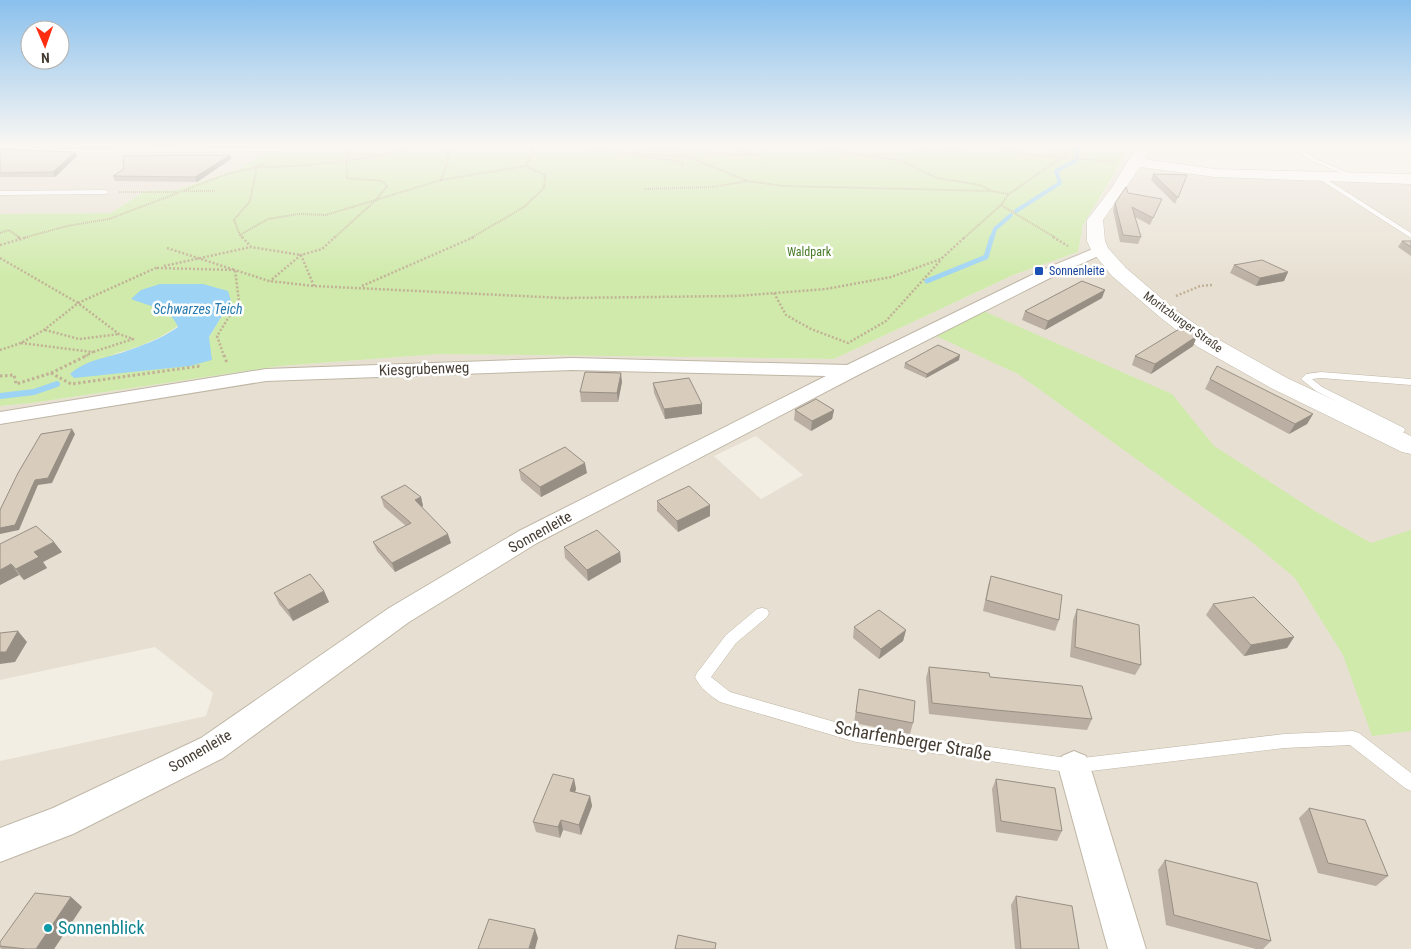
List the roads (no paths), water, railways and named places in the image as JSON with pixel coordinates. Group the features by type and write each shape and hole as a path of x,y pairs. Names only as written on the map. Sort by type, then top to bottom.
{"street":[{"name":"Moritzburger Straße","path":"1118,190 1095,220 1096,241 1100,250 1118,272 1168,314 1206,342 1241,362 1404,436"},
{"name":"Sonnenleite","path":"0,845 61,822 212,748 399,615 528,536 851,371 1046,274 1100,250"},
{"name":"Kiesgrubenweg","path":"0,418 266,375 572,364 851,371"},
{"path":"1074,766 1127,949"}],"lane":[{"path":"1340,190 1411,236"},
{"path":"0,192 106,192"},
{"path":"1404,436 1319,389 1306,379 1308,376 1321,375 1411,382"},
{"name":"Scharfenberger Straße","path":"762,614 732,638 702,677 711,687 725,697 856,736 1074,766 1284,741 1353,738 1411,783"}],"water":[{"name":"Schwarzes Teich","path":"160,284 203,284 228,291 231,301 209,337 212,360 190,366 74,378 70,374 94,360 143,345 178,327 175,321 165,312 131,299 141,290"}],"waterway":[{"path":"1016,211 1049,190"},
{"path":"992,238 995,229 1011,215"},
{"path":"927,281 986,257 992,237"},
{"path":"0,396 34,392 57,384"}],"place":[{"name":"Sonnenleite","path":"1039,271"},
{"name":"Sonnenblick","path":"48,928"}],"park label":[{"name":"Waldpark","path":"809,252"}]}
